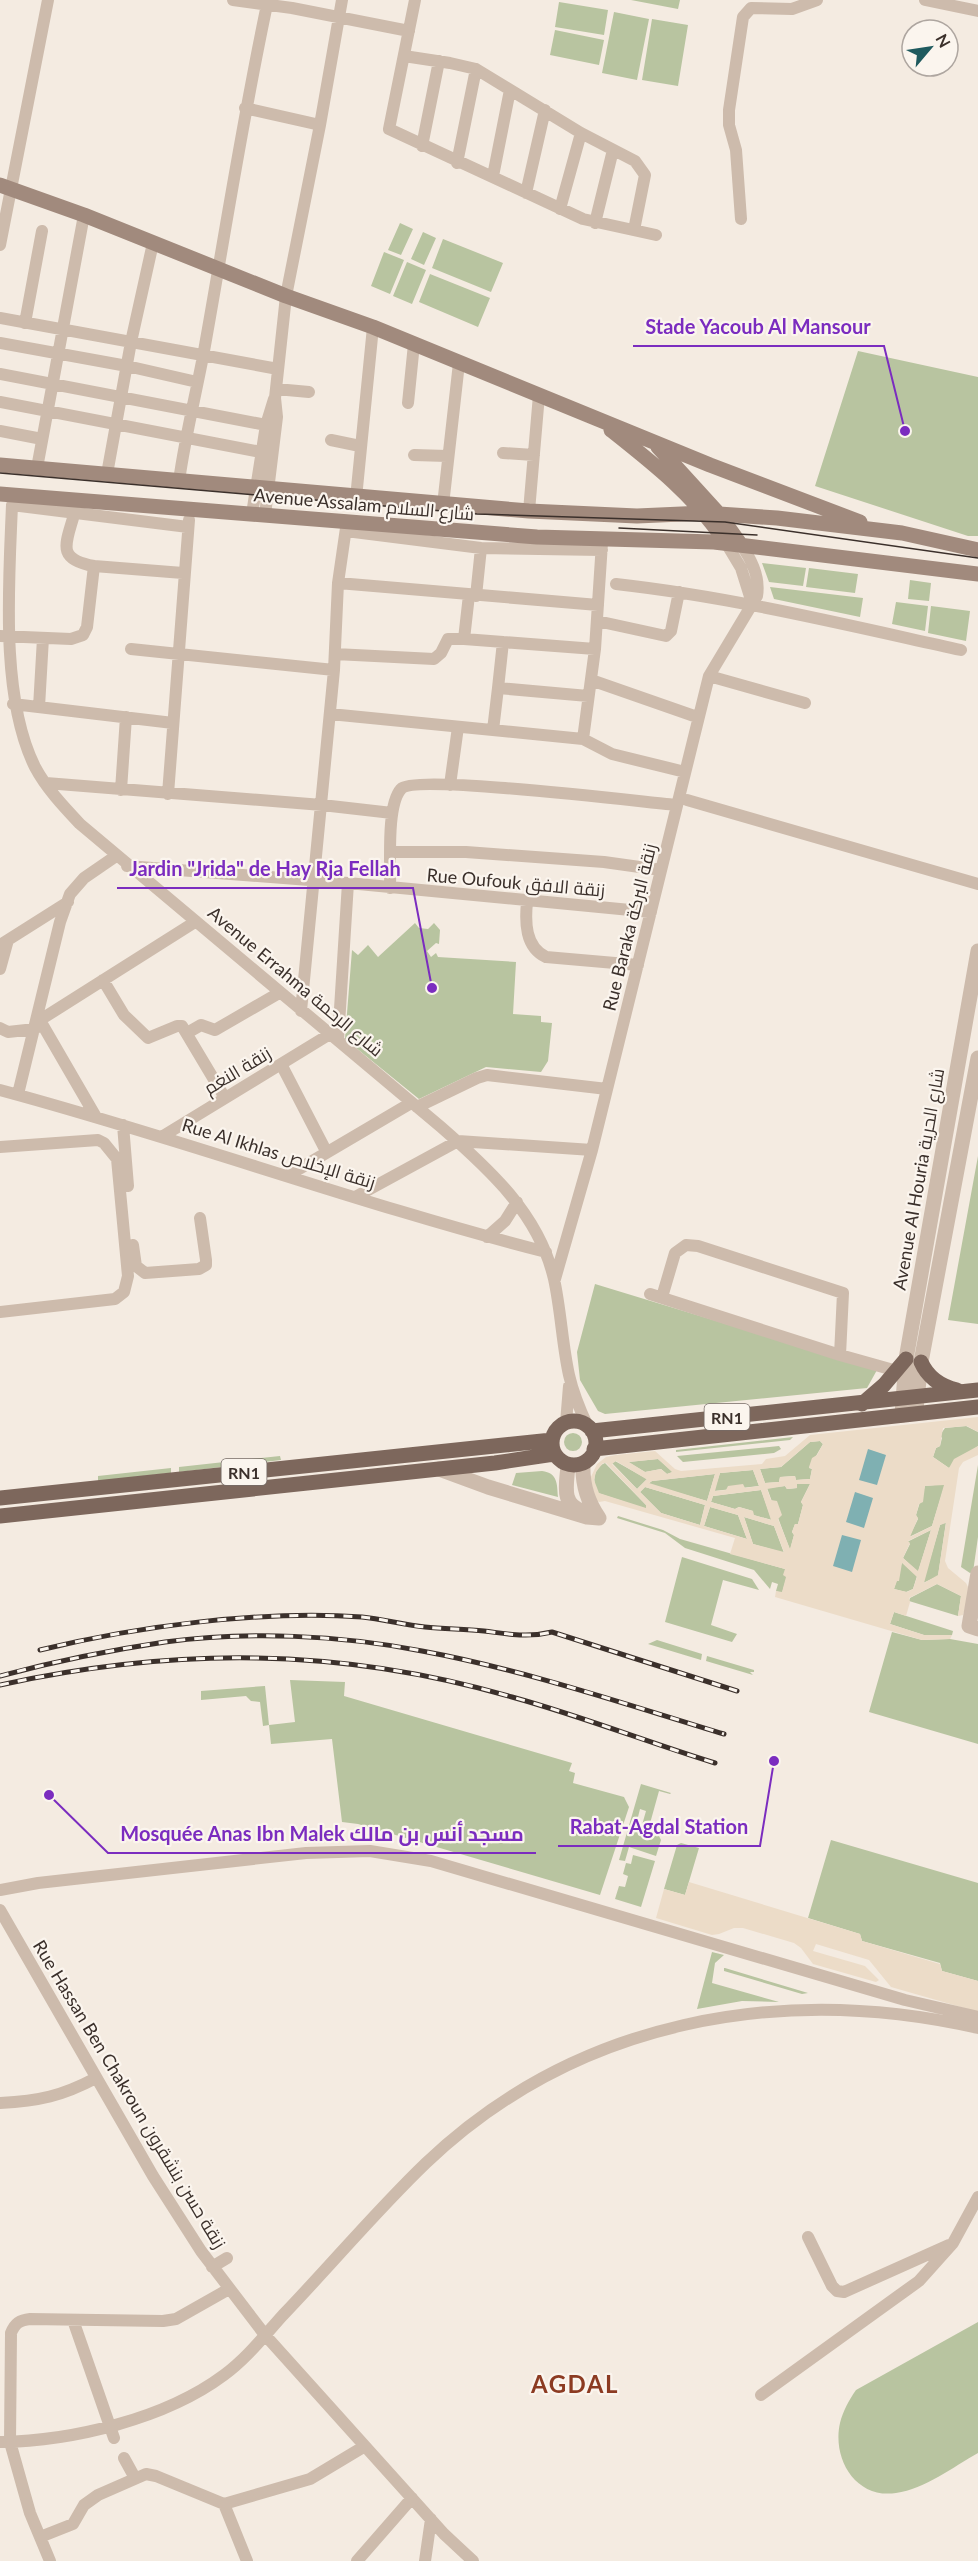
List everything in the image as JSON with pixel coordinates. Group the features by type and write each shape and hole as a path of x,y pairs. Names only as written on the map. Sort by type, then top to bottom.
{"main road":[{"path":"6,187 84,215 286,296 373,327 654,442 882,530 978,550"},
{"path":"597,419 711,514"},
{"path":"654,442 734,544"},
{"name":"Avenue Assalam شارع السلام","path":"0,465 443,505 637,516 711,514 882,530"},
{"name":"Avenue Assalam شارع السلام","path":"9,498 190,508 346,526 537,537 602,544 734,544 978,574"},
{"path":"862,1404 908,1364 928,1374 939,1384 972,1391"},
{"name":"RN1","path":"566,1423 575,1422 590,1429 862,1404 972,1391"},
{"name":"RN1","path":"594,1449 978,1407"},
{"path":"566,1423 557,1429 553,1447 560,1461 576,1464 591,1456 595,1442 590,1429"},
{"name":"RN1","path":"0,1516 439,1469 553,1447"},
{"name":"RN1","path":"0,1498 553,1447"}],"street":[{"path":"0,245 6,187 48,0"},
{"path":"233,0 267,2 409,31"},
{"path":"262,489 261,452 275,393 286,296 342,0"},
{"path":"415,0 389,129 457,163 492,176 595,223 656,235"},
{"path":"741,219 737,189 736,150 729,125 729,110 743,17 751,8 792,9 817,0"},
{"path":"925,0 978,11"},
{"path":"179,481 245,108 267,2"},
{"path":"404,56 476,69 581,133 635,161 645,175 634,230"},
{"path":"423,146 439,61"},
{"path":"457,163 476,69"},
{"path":"492,176 510,90"},
{"path":"245,108 320,125"},
{"path":"526,193 545,110"},
{"path":"560,209 581,133"},
{"path":"595,223 613,150"},
{"path":"37,468 84,215"},
{"path":"25,323 42,231"},
{"path":"106,474 131,342 153,243"},
{"path":"0,318 278,369"},
{"path":"356,498 373,327"},
{"path":"0,343 127,366 196,382"},
{"path":"408,403 414,344"},
{"path":"443,505 459,363"},
{"path":"0,374 53,382 266,425"},
{"path":"275,393 309,392"},
{"path":"259,515 277,417 275,393"},
{"path":"529,511 539,395"},
{"path":"0,402 261,452"},
{"path":"0,431 42,439"},
{"path":"331,440 360,446"},
{"path":"503,453 534,455"},
{"path":"414,454 447,456"},
{"path":"9,498 75,511 188,527"},
{"name":"Avenue Errahma شارع الرحمة","path":"9,498 4,636 5,678 25,746 35,767 80,824 127,866 458,1141 482,1163 517,1202 546,1252 554,1280 569,1375 590,1429"},
{"path":"168,794 183,573 190,508"},
{"path":"75,511 67,552 71,560 94,566 183,573"},
{"path":"301,1011 334,670 338,583 346,526 481,548 602,544 595,649 583,739"},
{"path":"734,544 753,605"},
{"name":"Rue Baraka زنقة البركة","path":"554,1280 592,1150 651,912 682,802 685,772 709,676 753,605 758,592 754,567 734,544"},
{"path":"464,639 481,548"},
{"path":"4,636 71,639 83,635 87,627 94,566"},
{"path":"338,583 598,605"},
{"path":"616,584 679,591 753,605 961,650"},
{"path":"597,621 666,636 672,629 679,591"},
{"path":"39,707 43,638"},
{"path":"335,654 434,659 441,653 448,639 595,649"},
{"path":"493,730 503,642"},
{"path":"131,649 334,670"},
{"path":"709,676 805,703"},
{"path":"591,680 697,717"},
{"path":"498,688 588,696"},
{"path":"13,704 172,723"},
{"path":"330,714 583,739 612,754 685,772"},
{"path":"121,790 126,717"},
{"path":"450,785 458,727"},
{"path":"46,783 322,805 392,813"},
{"path":"390,888 392,813 396,799 404,787 419,784 682,802 978,884"},
{"path":"391,852 466,852 604,862 662,870"},
{"path":"18,1094 38,1022 57,932 70,894 84,878 116,856"},
{"name":"Rue Oufouk زنقة الافق","path":"127,866 348,883 527,902 651,912"},
{"path":"334,1037 348,883"},
{"path":"0,969 4,942 68,902"},
{"path":"527,902 526,918 529,937 533,948 540,954 546,957 638,965"},
{"path":"0,1028 9,1032 38,1022 195,922"},
{"name":"Avenue Al Houria شارع الحرية","path":"909,1414 908,1364 978,951"},
{"path":"103,980 124,1015 148,1038 180,1025 225,1098"},
{"path":"187,1033 201,1025 215,1030 279,993"},
{"path":"38,1022 96,1117"},
{"name":"زنقة النغم","path":"163,1136 281,1064 334,1037"},
{"name":"Avenue Al Houria شارع الحرية","path":"908,1364 978,1058"},
{"path":"281,1064 326,1151"},
{"path":"287,1176 326,1151 414,1105 477,1077 487,1075 607,1089"},
{"name":"Rue Al Ikhlas زنقة الإخلاص","path":"0,1090 163,1136 487,1237 546,1252"},
{"path":"123,1125 136,1266 145,1273 204,1268 207,1260 200,1218"},
{"path":"0,1147 98,1140 104,1143 117,1160 128,1276 124,1292 116,1299 0,1312"},
{"path":"357,1196 458,1141 592,1150"},
{"path":"487,1237 504,1221 517,1202"},
{"path":"840,1355 843,1293 698,1246 686,1245 675,1253 656,1295 840,1355 908,1364"},
{"name":"Avenue Errahma شارع الرحمة","path":"566,1423 569,1375"},
{"path":"439,1469 488,1487 599,1518 575,1508 568,1502 576,1464"},
{"path":"974,1628 978,1573"},
{"path":"0,1890 264,1857 370,1851 431,1861 905,2000 978,2017"},
{"name":"Rue Hassan Ben Chakroun زنقة حسن بنشقرون","path":"0,1910 180,2220 212,2267 265,2335 431,2519 473,2561"},
{"path":"5,2442 112,2432 207,2386 239,2363 413,2176 444,2147 505,2101 585,2057 646,2035 693,2023 731,2015 770,2011 819,2008 873,2010 920,2016 978,2028"},
{"path":"0,2103 34,2101 57,2096 96,2078"},
{"path":"761,2395 905,2291 931,2269 953,2243 978,2197"},
{"path":"808,2237 832,2286 837,2291 844,2292 953,2243"},
{"path":"212,2267 227,2258"},
{"path":"50,2561 5,2442 11,2333 15,2325 21,2320 30,2319 164,2321 176,2319 229,2289"},
{"path":"73,2320 112,2432"},
{"path":"40,2537 67,2528 73,2524 91,2500 146,2474 156,2476 224,2505 310,2479 365,2446"},
{"path":"124,2458 135,2478"},
{"path":"357,2561 412,2498"},
{"path":"224,2505 248,2561"},
{"path":"425,2561 431,2519"}],"green space":[{"path":"631,0 680,0 678,9"},
{"path":"559,2 608,10 604,35 555,27"},
{"path":"614,12 649,19 637,80 602,73"},
{"path":"652,19 688,25 678,86 642,80"},
{"path":"555,30 604,40 599,65 550,55"},
{"path":"400,223 413,229 401,255 388,250"},
{"path":"423,232 436,238 424,265 411,259"},
{"path":"443,239 503,263 491,292 432,268"},
{"path":"384,252 404,260 390,294 371,286"},
{"path":"407,262 426,270 412,304 393,296"},
{"path":"430,274 490,298 478,327 419,302"},
{"path":"858,351 978,377 978,536 968,536 815,486"},
{"path":"762,563 806,568 803,586 769,582"},
{"path":"809,568 858,574 855,593 806,587"},
{"path":"910,580 931,583 929,601 908,599"},
{"path":"770,587 863,598 860,617 774,599"},
{"path":"896,602 928,606 925,631 892,624"},
{"path":"931,606 970,611 966,641 928,633"},
{"path":"415,923 419,928 428,929 434,923 440,930 439,944 436,943 427,951 431,957 436,953 438,957 516,962 513,1014 541,1016 541,1022 552,1023 548,1061 541,1072 486,1067 419,1099 345,1039 352,950 358,955 368,945 378,957"},
{"path":"978,1156 978,1324 948,1320"},
{"path":"595,1284 877,1370 867,1388 605,1414 598,1411 580,1380 577,1352"},
{"path":"966,1426 978,1432 978,1446 949,1468 933,1457 936,1448 940,1446 942,1438 940,1435 945,1428"},
{"path":"573,1433 579,1436 582,1442 579,1448 573,1451 567,1448 564,1442 567,1436"},
{"path":"793,1437 790,1440 676,1452 676,1450"},
{"path":"820,1441 823,1444 809,1468 812,1469 810,1479 796,1480 795,1476 780,1477 779,1482 765,1483 760,1469 781,1467 810,1442"},
{"path":"779,1446 781,1449 774,1453 683,1462 677,1456"},
{"path":"280,1456 281,1460 179,1472 179,1467"},
{"path":"658,1459 673,1472 667,1474 661,1469 645,1472 628,1462"},
{"path":"615,1461 647,1479 637,1489 612,1463"},
{"path":"932,1462 948,1473 946,1480 926,1481 931,1476"},
{"path":"605,1463 646,1505 646,1509 598,1493 595,1476 598,1468"},
{"path":"978,1465 978,1537 973,1572 970,1573 961,1567"},
{"path":"171,1468 171,1473 98,1481 98,1476"},
{"path":"753,1470 759,1486 714,1491 720,1473"},
{"path":"542,1471 554,1477 558,1497 512,1485 516,1473"},
{"path":"715,1474 707,1501 648,1484 652,1481"},
{"path":"796,1484 810,1484 801,1502 803,1505 798,1524 795,1524 792,1532 794,1535 790,1550 767,1488 785,1486 787,1489 797,1488"},
{"path":"945,1484 932,1526 909,1537 918,1519 916,1515 925,1486"},
{"path":"645,1487 705,1505 700,1525 661,1513 640,1492"},
{"path":"761,1490 772,1520 753,1515 753,1511 739,1507 735,1509 711,1502 713,1496"},
{"path":"710,1507 738,1515 747,1539 704,1526"},
{"path":"618,1516 663,1530 680,1539 785,1569 787,1576 782,1593 776,1591 778,1584 772,1582 770,1589 754,1570 685,1548 665,1533 617,1518"},
{"path":"744,1517 774,1526 784,1553 753,1544"},
{"path":"946,1522 938,1576 923,1583 940,1525"},
{"path":"931,1530 918,1572 903,1558 910,1544 907,1542"},
{"path":"682,1557 752,1579 759,1590 723,1580 711,1625 737,1634 732,1642 665,1622"},
{"path":"902,1562 917,1576 913,1589 906,1592 894,1589"},
{"path":"937,1584 961,1596 958,1616 909,1601 910,1598"},
{"path":"894,1612 953,1631 952,1635 924,1635 890,1624"},
{"path":"892,1632 922,1640 950,1639 978,1644 978,1744 869,1712"},
{"path":"657,1640 702,1654 701,1660 648,1644"},
{"path":"707,1656 754,1670 750,1672 753,1675 706,1661"},
{"path":"290,1680 345,1682 344,1696 572,1763 569,1771 575,1773 573,1783 624,1797 629,1807 600,1895 358,1824 342,1822 332,1739 271,1744 269,1725 295,1722"},
{"path":"265,1686 269,1725 263,1726 260,1702 251,1701 246,1696 201,1700 201,1691"},
{"path":"641,1784 671,1793 659,1791 649,1827 642,1825 646,1811 640,1809 635,1829 659,1836 661,1840 656,1856 629,1847 625,1861 619,1860"},
{"path":"831,1840 978,1883 978,1981 942,1971 940,1963 862,1941 860,1934 808,1918"},
{"path":"681,1843 699,1848 685,1895 664,1889 677,1845"},
{"path":"633,1855 655,1861 641,1907 615,1899 619,1886 625,1887 628,1876 623,1874 626,1863 631,1864"},
{"path":"712,1952 724,1955 715,1963 712,1983 779,2002 742,2001 697,2009"},
{"path":"724,1968 808,1993 802,1994 724,1971"},
{"path":"978,2322 978,2453 938,2477 907,2491 881,2493 869,2490 858,2483 843,2462 838,2436 843,2414 856,2390"}],"shaded area":[{"path":"978,1417 978,1432 967,1426 943,1428 940,1446 936,1448 933,1457 949,1468 954,1459 978,1446 978,1455 963,1462 959,1468 945,1561 948,1568 966,1583 970,1591 963,1615 958,1616 961,1596 937,1584 909,1598 906,1616 894,1612 890,1624 924,1635 952,1635 950,1639 922,1640 775,1597 776,1591 782,1592 786,1577 783,1575 785,1569 730,1554 735,1538 605,1501 599,1502 596,1500 590,1479 597,1464 606,1457 655,1451 675,1469 681,1471 762,1464 766,1459 785,1456 810,1435","holes":["820,1441 823,1444 817,1455 812,1458 809,1467 812,1469 810,1479 796,1480 795,1476 780,1477 779,1482 765,1483 760,1469 781,1467 810,1442","658,1459 672,1472 667,1474 661,1469 645,1472 629,1462","616,1461 647,1479 637,1489 612,1464","603,1463 606,1463 646,1505 646,1508 599,1493 594,1480 596,1472","753,1470 759,1486 745,1488 743,1484 728,1486 726,1490 715,1491 720,1473","715,1474 707,1501 649,1483","797,1484 810,1484 801,1502 803,1505 798,1524 795,1524 792,1532 794,1535 790,1549 778,1519 782,1515 777,1501 771,1500 767,1489 785,1486 787,1489 797,1488","944,1485 932,1526 910,1537 918,1518 916,1515 919,1504 923,1502 925,1486","645,1487 705,1505 700,1525 661,1513 640,1492","761,1490 771,1520 754,1515 753,1511 739,1507 735,1509 711,1502 713,1496","710,1507 738,1515 747,1539 704,1526","744,1517 774,1526 784,1552 753,1544","946,1523 938,1575 924,1583 940,1525","931,1530 918,1571 903,1558 910,1543 908,1541","902,1563 917,1577 913,1589 907,1592 894,1589 899,1581"]},
{"path":"689,1882 860,1934 862,1941 940,1964 942,1971 978,1981 978,2012 891,1987 869,1960 816,1944 813,1951 865,1966 879,1980 876,1982 813,1964 801,1948 794,1943 743,1928 734,1928 712,1935 656,1918 664,1889 685,1895"}],"water":[{"path":"868,1449 886,1455 877,1485 859,1480"},
{"path":"855,1492 873,1498 864,1528 846,1522"},
{"path":"842,1535 861,1540 852,1572 833,1566"}],"tram line":[{"path":"0,473 477,514 725,522 978,558"},
{"path":"619,528 757,535"}],"railway":[{"path":"40,1650 117,1634 200,1622 283,1616 362,1617 425,1627 518,1635 552,1632 737,1691"},
{"path":"0,1676 82,1657 165,1642 261,1636 327,1638 422,1651 499,1668 574,1688 724,1734"},
{"path":"0,1685 130,1664 193,1659 257,1658 320,1661 384,1669 448,1681 512,1697 715,1763"}],"place":[{"name":"Stade Yacoub Al Mansour","path":"905,431"},
{"name":"Jardin \"Jrida\" de Hay Rja Fellah","path":"432,988"},
{"name":"Rabat-Agdal Station","path":"774,1761"},
{"name":"Mosquée Anas Ibn Malek مسجد أنس بن مالك","path":"49,1795"}],"district":[{"name":"AGDAL","path":"575,2383"}]}
